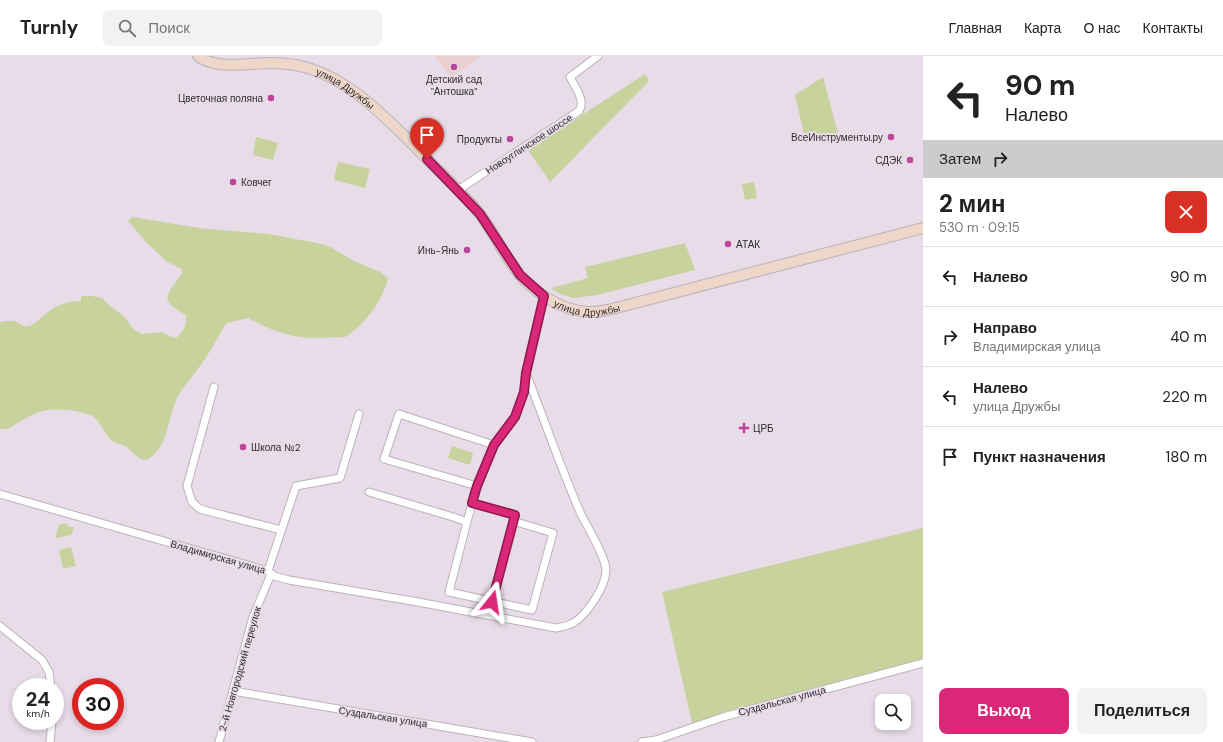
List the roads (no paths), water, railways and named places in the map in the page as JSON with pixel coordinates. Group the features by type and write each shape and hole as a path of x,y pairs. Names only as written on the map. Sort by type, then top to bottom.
{"street":[{"name":"улица Дружбы","path":"198,56 203,60 215,64 274,63 296,65 310,68 338,80 371,104 458,190 480,214 520,275 544,296 563,306 576,310 589,312 600,311 923,228"},
{"name":"Новоугличское шоссе","path":"458,190 579,111 581,107 581,99 570,77 598,56"},
{"path":"513,520 553,533 532,610 449,592 477,486 494,445 515,417 524,392 526,373 544,296"},
{"name":"Владимирская улица","path":"0,494 270,572 274,576 289,580 556,628 565,626 574,623 584,614 594,600 602,584 606,570 603,558 580,512 526,373"},
{"path":"214,387 187,486 192,502 200,509 281,530"},
{"name":"2-й Новгородский переулок","path":"219,742 253,617 270,572 281,530 296,486 340,478 358,414"},
{"path":"477,486 384,459 399,414 494,445"},
{"path":"369,492 467,522"},
{"path":"472,503 515,515 492,602"},
{"path":"0,626 42,660 49,672 50,678"},
{"name":"Суздальская улица","path":"642,742 657,741 723,717 923,663"},
{"name":"Суздальская улица","path":"233,691 532,742"},
{"path":"50,742 51,730"}],"place":[{"name":"Детский сад \"Антошка\"","path":"454,67"},
{"name":"Цветочная поляна","path":"271,98"},
{"name":"ВсеИнструменты.ру","path":"891,137"},
{"name":"Продукты","path":"510,139"},
{"name":"СДЭК","path":"910,160"},
{"name":"Ковчег","path":"233,182"},
{"name":"АТАК","path":"728,244"},
{"name":"Инь-Янь","path":"467,250"},
{"name":"ЦРБ","path":"744,428"},
{"name":"Школа №2","path":"243,447"}]}
